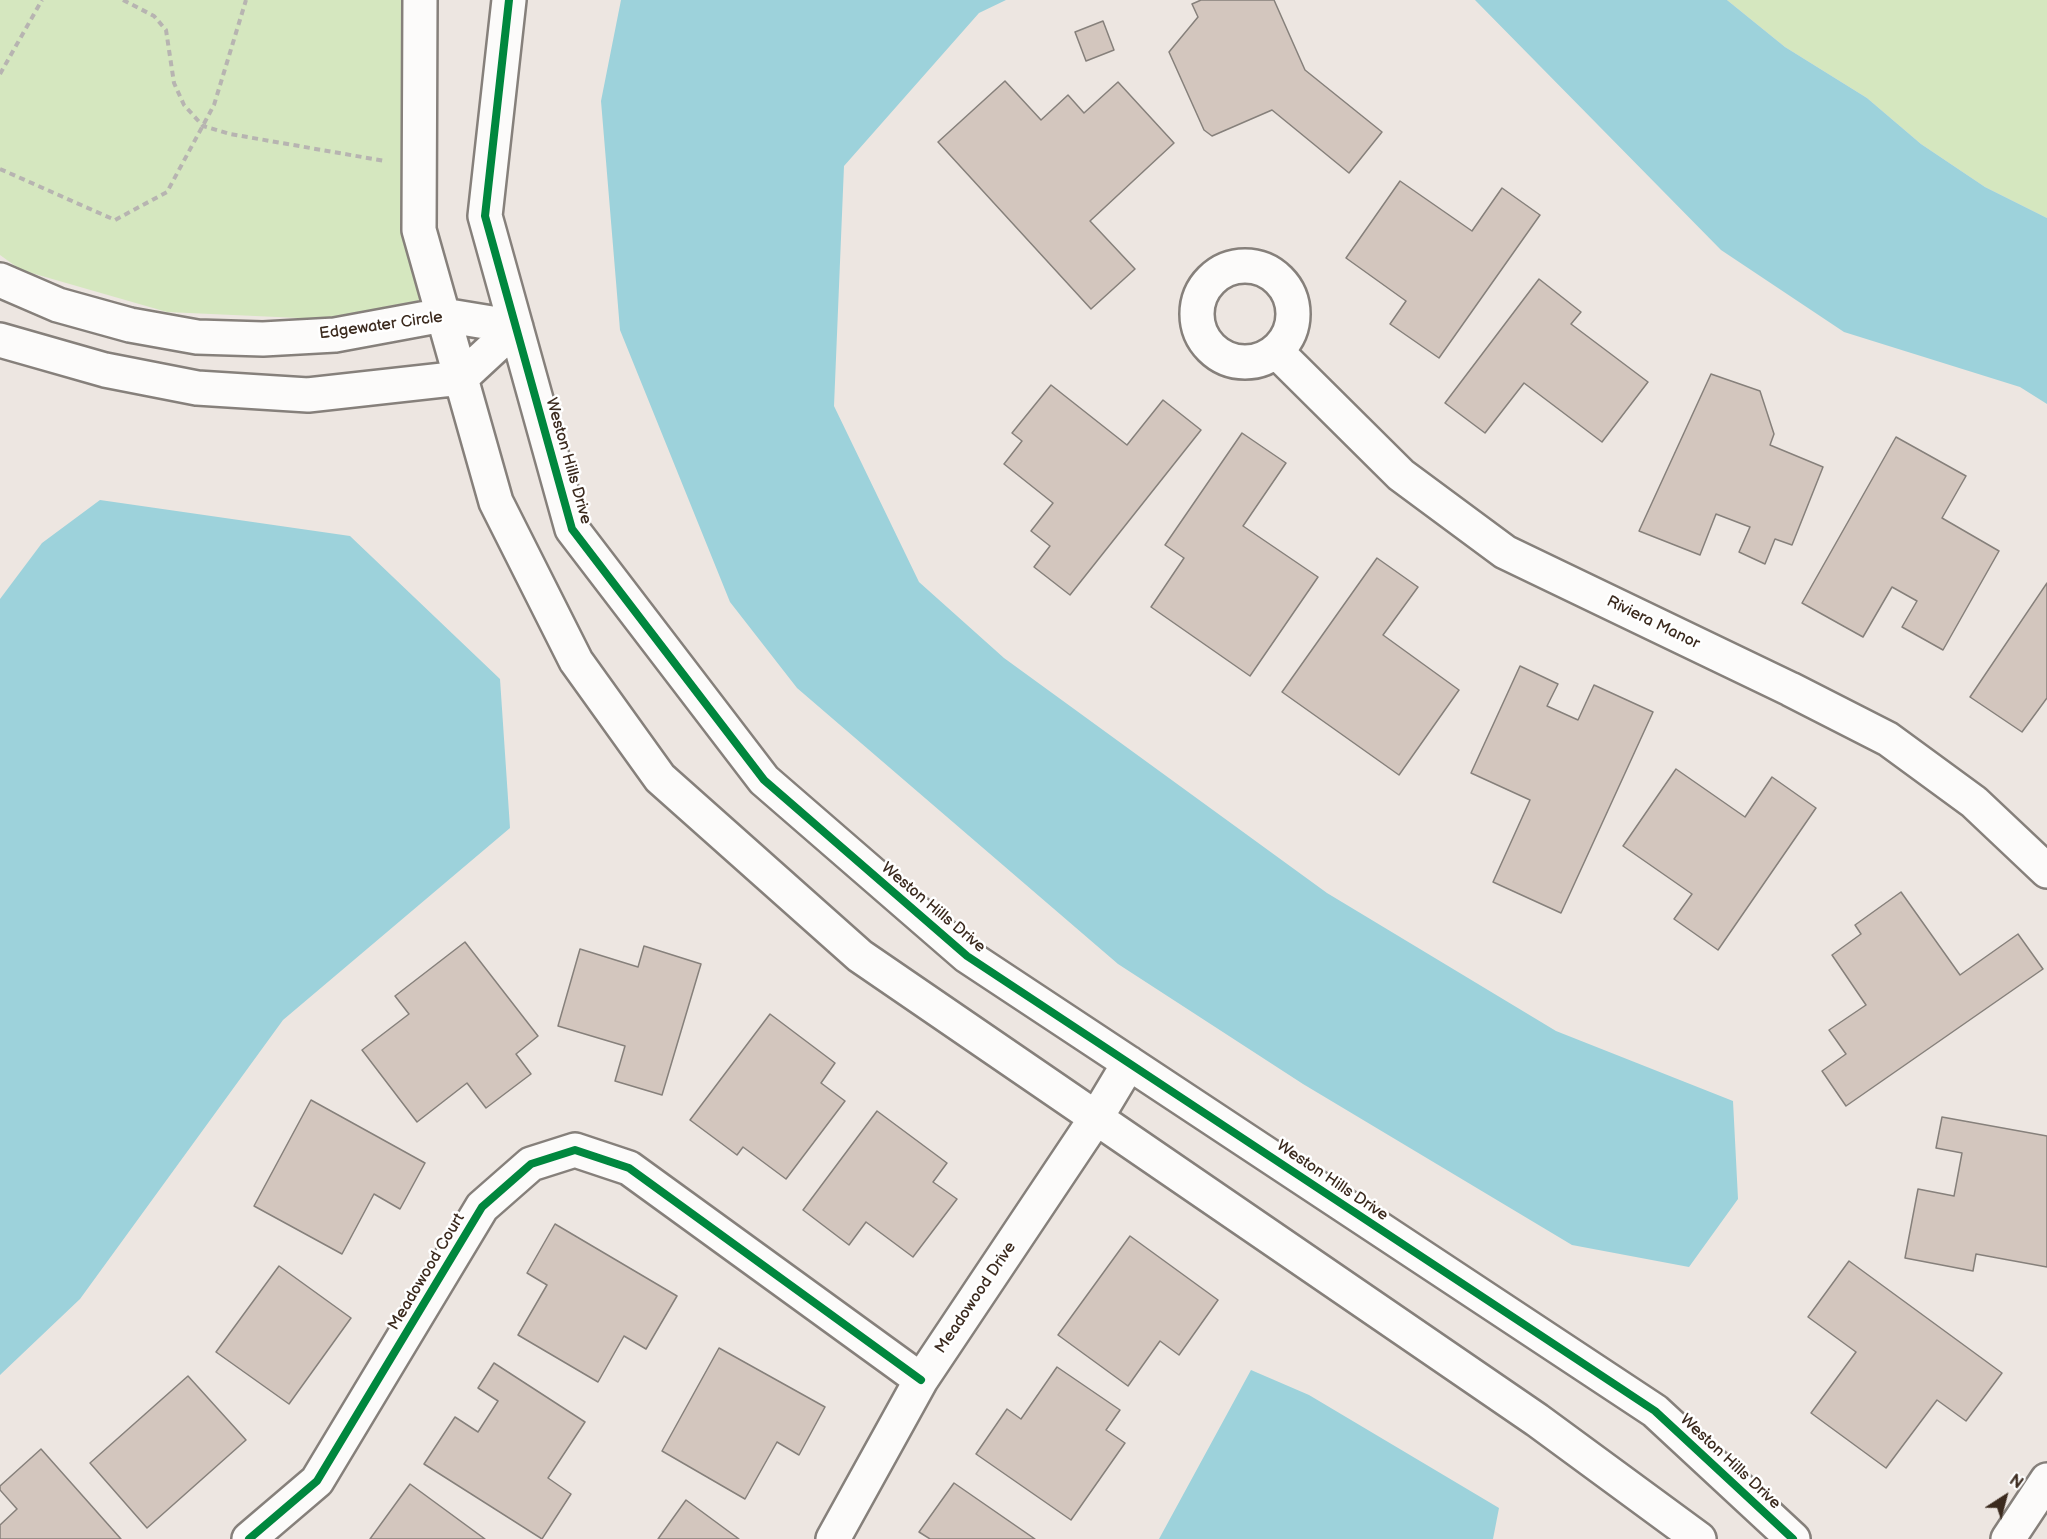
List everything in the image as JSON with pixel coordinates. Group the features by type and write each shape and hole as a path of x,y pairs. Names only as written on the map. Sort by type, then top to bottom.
{"street":[{"path":"420,0 419,230 496,502 576,661 660,778 860,956 1537,1420 1700,1539"},
{"name":"Weston Hills Drive","path":"509,0 485,216 572,529 764,780 967,956 1655,1411 1793,1539"},
{"name":"Edgewater Circle","path":"0,280 68,308 130,326 197,337 263,339 335,335 443,315 516,327"},
{"path":"0,340 105,370 197,388 308,395 461,378 516,327"},
{"name":"Riviera Manor","path":"1277,352 1401,475 1505,552 1790,689 1888,739 1974,802 2047,871"},
{"name":"Meadowood Drive","path":"833,1539 921,1380 1096,1118 1129,1063"},
{"name":"Meadowood Court","path":"249,1539 317,1481 482,1207 531,1164 575,1150 629,1168 921,1380"},
{"path":"2008,1539 2047,1480"}],"path":[{"path":"0,74 42,0"},
{"path":"123,0 154,16 166,30 174,83 184,105 203,126 230,134 391,162"},
{"path":"0,169 115,220 167,192 214,105 246,0"}],"green space":[{"path":"0,0 412,0 426,299 321,319 167,312 21,270 0,255"},
{"path":"1727,0 2047,0 2047,218 1985,187 1921,144 1867,98 1785,47"}],"water":[{"path":"621,0 1006,0 979,13 844,166 834,406 919,582 1004,658 1327,893 1556,1031 1733,1101 1738,1199 1689,1267 1572,1245 1303,1084 1118,964 797,688 730,602 620,330 601,101"},
{"path":"1475,0 1727,0 1785,47 1867,98 1921,144 1985,187 2047,218 2047,404 2020,387 1844,332 1721,250"},
{"path":"100,500 350,536 500,679 510,828 283,1020 80,1299 0,1375 0,599 42,543"},
{"path":"1251,1370 1309,1395 1499,1508 1493,1539 1159,1539"}],"building":[{"path":"1201,0 1274,0 1305,70 1382,132 1349,173 1272,110 1212,136 1204,130 1169,52 1198,17 1192,4"},
{"path":"1103,21 1114,50 1086,61 1075,32"},
{"path":"1005,81 1041,120 1068,95 1084,113 1118,82 1174,143 1090,221 1135,269 1091,309 938,142"},
{"path":"1400,181 1472,231 1502,188 1540,215 1439,358 1390,324 1406,301 1346,258"},
{"path":"1539,279 1581,312 1571,324 1648,382 1602,442 1524,383 1485,433 1445,403"},
{"path":"1711,374 1760,391 1774,434 1770,445 1823,467 1792,545 1775,539 1765,564 1739,552 1750,527 1716,514 1700,555 1639,531"},
{"path":"1051,385 1127,445 1163,400 1201,430 1070,595 1034,567 1050,546 1031,531 1053,503 1004,464 1022,441 1012,433"},
{"path":"1242,433 1286,463 1243,526 1318,577 1250,676 1151,607 1184,558 1165,545"},
{"path":"1896,437 1966,476 1942,518 1999,551 1943,650 1902,627 1917,601 1892,587 1863,637 1802,603"},
{"path":"1377,558 1418,587 1383,635 1459,690 1399,775 1282,692"},
{"path":"2047,583 2047,698 2022,732 1970,697"},
{"path":"1520,666 1558,684 1547,706 1578,720 1594,685 1653,712 1561,913 1493,882 1530,800 1471,773"},
{"path":"1676,769 1745,817 1772,777 1816,808 1718,950 1674,919 1692,894 1623,846"},
{"path":"1901,892 1960,975 2018,934 2043,969 1846,1106 1822,1071 1846,1054 1829,1030 1866,1005 1832,955 1861,934 1855,925"},
{"path":"465,942 538,1036 516,1054 531,1074 486,1108 467,1083 417,1122 362,1050 409,1014 395,996"},
{"path":"644,946 701,964 662,1095 615,1081 625,1046 558,1026 580,949 638,967"},
{"path":"770,1014 835,1063 821,1083 845,1101 786,1179 743,1147 737,1155 690,1120"},
{"path":"311,1100 425,1163 400,1209 374,1194 342,1254 254,1206"},
{"path":"877,1111 947,1163 933,1182 957,1199 913,1257 866,1222 849,1245 803,1210"},
{"path":"1942,1117 2047,1136 2047,1267 1976,1254 1973,1271 1905,1258 1918,1189 1954,1196 1962,1153 1936,1148"},
{"path":"555,1224 677,1296 646,1349 624,1336 598,1382 518,1335 547,1285 527,1273"},
{"path":"1130,1236 1218,1300 1179,1355 1160,1341 1128,1386 1058,1335"},
{"path":"1849,1261 2002,1373 1966,1421 1937,1400 1886,1468 1811,1413 1856,1352 1808,1317"},
{"path":"279,1266 351,1318 289,1404 216,1352"},
{"path":"719,1348 825,1407 799,1455 777,1442 745,1499 662,1451"},
{"path":"494,1363 585,1422 548,1478 571,1494 542,1539 424,1464 455,1417 478,1432 498,1401 478,1388"},
{"path":"1057,1367 1120,1410 1106,1430 1125,1443 1071,1520 976,1454 1007,1409 1021,1419"},
{"path":"188,1376 246,1440 147,1528 90,1463"},
{"path":"41,1449 121,1539 0,1539 0,1525 17,1509 0,1490 0,1486"},
{"path":"954,1483 1035,1539 930,1539 919,1532"},
{"path":"410,1484 485,1539 370,1539"},
{"path":"686,1500 739,1539 658,1539"}],"cycle path":[{"path":"509,0 485,216 572,529 764,780 967,956 1655,1411 1793,1539"},
{"path":"249,1539 317,1481 482,1207 531,1164 575,1150 629,1168 921,1380"}]}
